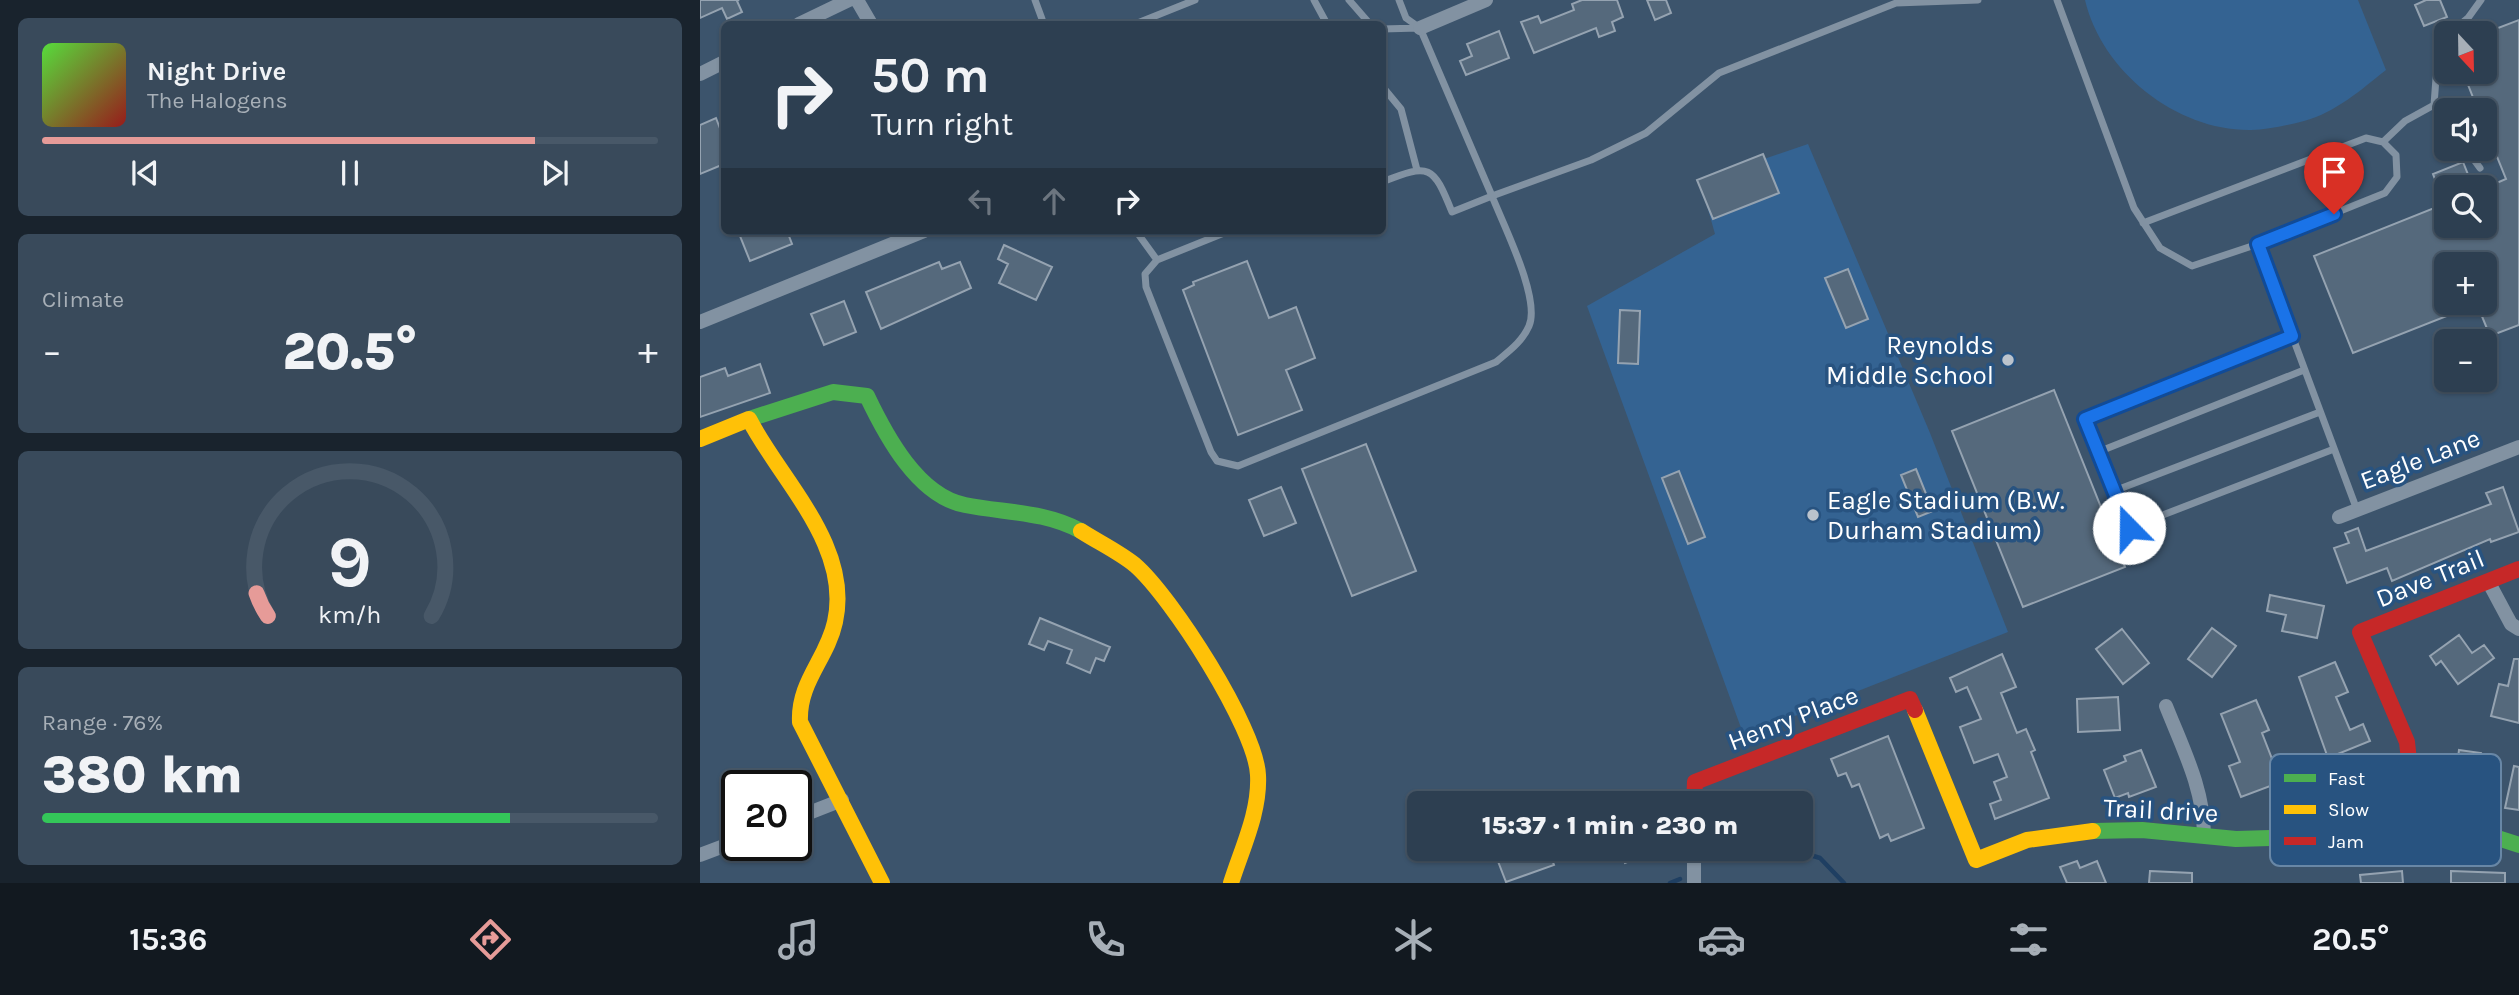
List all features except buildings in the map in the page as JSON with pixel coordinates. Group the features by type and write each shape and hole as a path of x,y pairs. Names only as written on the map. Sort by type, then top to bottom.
{"street":[{"path":"805,21 849,0"},
{"path":"857,0 869,21"},
{"path":"1420,28 1486,0"},
{"path":"700,74 721,64"},
{"path":"700,323 914,235"},
{"path":"700,439 749,419 833,392 845,391 867,396 888,440 935,493 963,505 993,506 1054,519 1094,537 1135,565 1169,602 1213,670 1255,755 1258,800 1231,883"},
{"path":"749,419 759,442 817,528 830,558 838,605 836,619 824,651 802,687 798,710 804,735 842,800 883,883"},
{"name":"Eagle Lane","path":"2339,517 2519,447"},
{"name":"Dave Trail","path":"2408,754 2407,742 2360,632 2519,569"},
{"path":"2488,581 2505,615 2519,629"},
{"name":"Trail drive","path":"1910,699 1976,860 2027,840 2098,830 2142,830 2270,839"},
{"name":"Henry Place","path":"1695,791 1695,782 1910,699"},
{"path":"2166,706 2199,789 2204,811 2204,836"},
{"path":"812,812 842,800"},
{"name":"Trail drive","path":"2501,839 2519,845"},
{"path":"700,855 721,847"},
{"path":"1694,861 1694,883"}],"lane":[{"path":"1035,0 1042,19"},
{"path":"1142,21 1195,0"},
{"path":"1314,0 1325,21"},
{"path":"1349,0 1367,21"},
{"path":"1219,235 1157,260 1145,274 1146,288 1208,445 1217,461 1238,466 1496,362 1519,342 1530,323 1531,299 1492,196 1420,28 1406,18 1399,0"},
{"path":"1386,181 1417,170 1430,172 1438,178 1452,212 1591,160 1646,133 1719,73 1896,3 1978,0"},
{"path":"2057,0 2134,208 2143,223 2160,248 2192,266 2258,244 2385,193 2392,186 2399,164 2396,155 2383,142 2366,138 2143,223"},
{"path":"2464,21 2481,0"},
{"path":"1386,29 1420,28"},
{"path":"1386,91 1401,109 1417,170"},
{"path":"2383,142 2405,121 2434,105"},
{"path":"2475,161 2480,168"},
{"path":"1139,235 1157,260"},
{"path":"2258,244 2357,510"},
{"path":"2292,336 2085,419 2129,528 2334,449"},
{"path":"2098,452 2304,370"},
{"path":"2114,491 2320,412"}],"shaded area":[{"path":"2085,0 2358,0 2386,70 2348,100 2315,117 2264,129 2223,128 2170,108 2125,73 2094,26"},
{"name":"Eagle Stadium (B.W. Durham Stadium)","path":"1808,144 1930,433 2008,632 1744,736 1587,306 1715,234 1700,181"}],"waterway":[{"path":"1813,856 1820,858 1844,883"},
{"path":"1670,883 1680,879"}],"traffic: fast":[{"path":"749,419 833,392 867,396 894,446 918,477 933,490 965,505 1039,516 1081,531"},
{"path":"2093,831 2142,830 2236,839 2270,838"},
{"path":"2501,839 2519,845"}],"traffic: slow":[{"path":"700,439 749,419 824,541 833,567 837,594 835,622 826,648 808,683 800,722 882,883"},
{"path":"1081,531 1129,560 1151,581 1209,664 1243,727 1254,754 1258,789 1249,830 1231,883"},
{"path":"1915,710 1976,860 2027,840 2093,831"}],"traffic: jam":[{"path":"2408,754 2407,742 2360,632 2519,569"},
{"path":"1695,791 1695,782 1910,699 1915,710"}],"place":[{"name":"Reynolds Middle School","path":"2008,360"},
{"name":"Eagle Stadium (B.W. Durham Stadium)","path":"1813,515"}],"route":[{"path":"2129,528 2085,419 2292,336 2258,244 2334,214"}]}
